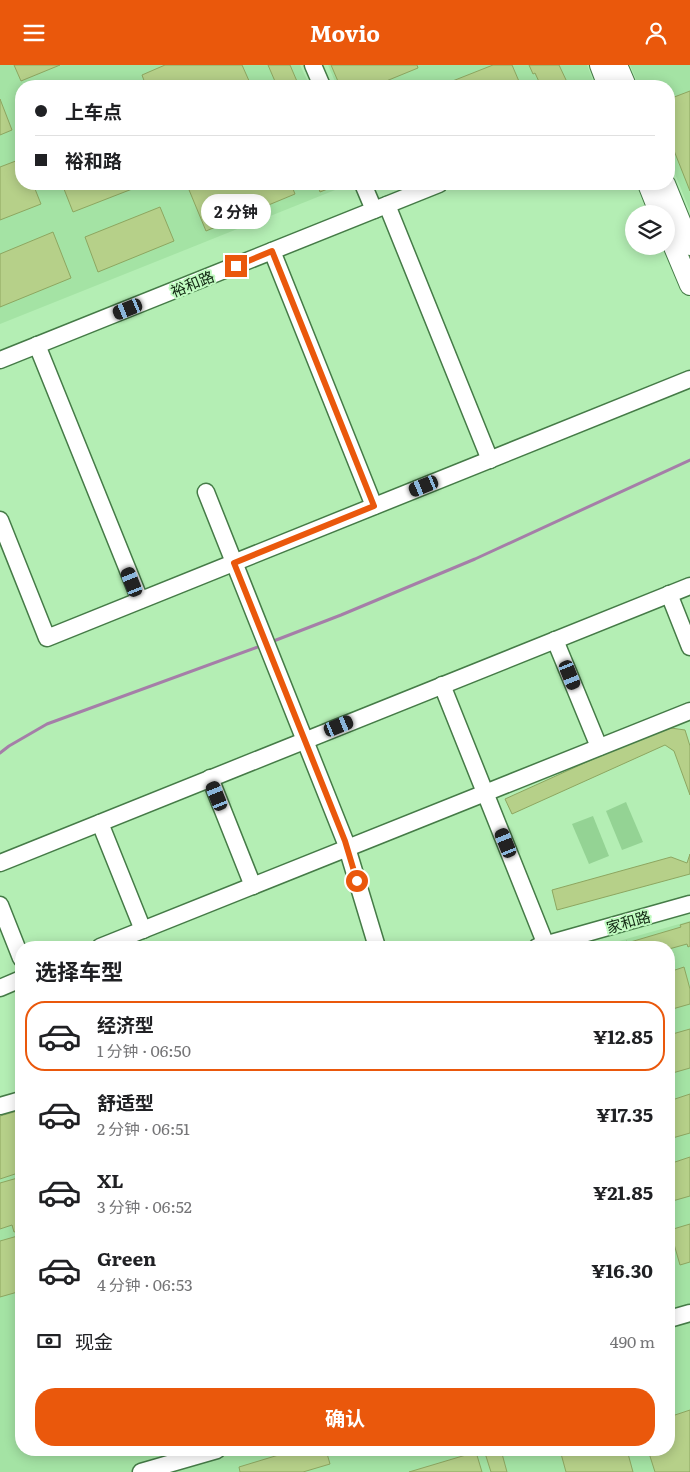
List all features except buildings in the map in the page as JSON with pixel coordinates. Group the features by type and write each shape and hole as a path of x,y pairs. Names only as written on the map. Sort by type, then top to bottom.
{"main road":[{"path":"600,65 606,80"},
{"path":"617,65 623,80"},
{"path":"650,190 656,205"},
{"path":"667,190 690,245"},
{"path":"675,249 690,285"}],"street":[{"path":"313,65 319,80"},
{"path":"368,190 381,207 490,460"},
{"name":"裕和路","path":"0,360 425,190"},
{"path":"272,251 374,506"},
{"path":"37,345 140,601"},
{"path":"0,521 47,638 690,379"},
{"path":"206,493 348,848 375,941"},
{"path":"0,863 690,585"},
{"path":"669,594 690,647"},
{"path":"556,640 599,747"},
{"path":"442,685 485,793 550,941"},
{"path":"115,941 690,711"},
{"path":"210,778 253,886"},
{"path":"100,823 143,930"},
{"name":"家和路","path":"565,941 690,904"},
{"path":"0,905 15,943"},
{"path":"0,988 15,982"},
{"path":"0,1106 15,1102"},
{"path":"675,1315 690,1313"},
{"path":"141,1472 160,1458 174,1456"}],"shaded area":[{"path":"0,65 300,65 307,80 15,80 15,190 335,190 0,324"},
{"path":"328,65 587,65 593,80 334,80"},
{"path":"630,65 690,65 690,211 675,174 675,80 636,80"},
{"path":"626,802 643,842 622,850 606,811"},
{"path":"593,816 609,856 589,864 572,824"},
{"path":"690,921 690,1472 0,1472 0,1120 15,1116 15,1456 675,1456 675,941 619,941"}],"waterway":[{"path":"271,642 475,559 690,460"},
{"path":"0,753 47,724 263,645"}],"route":[{"path":"236,266 272,251 374,506 234,563 345,841 357,881"}]}
